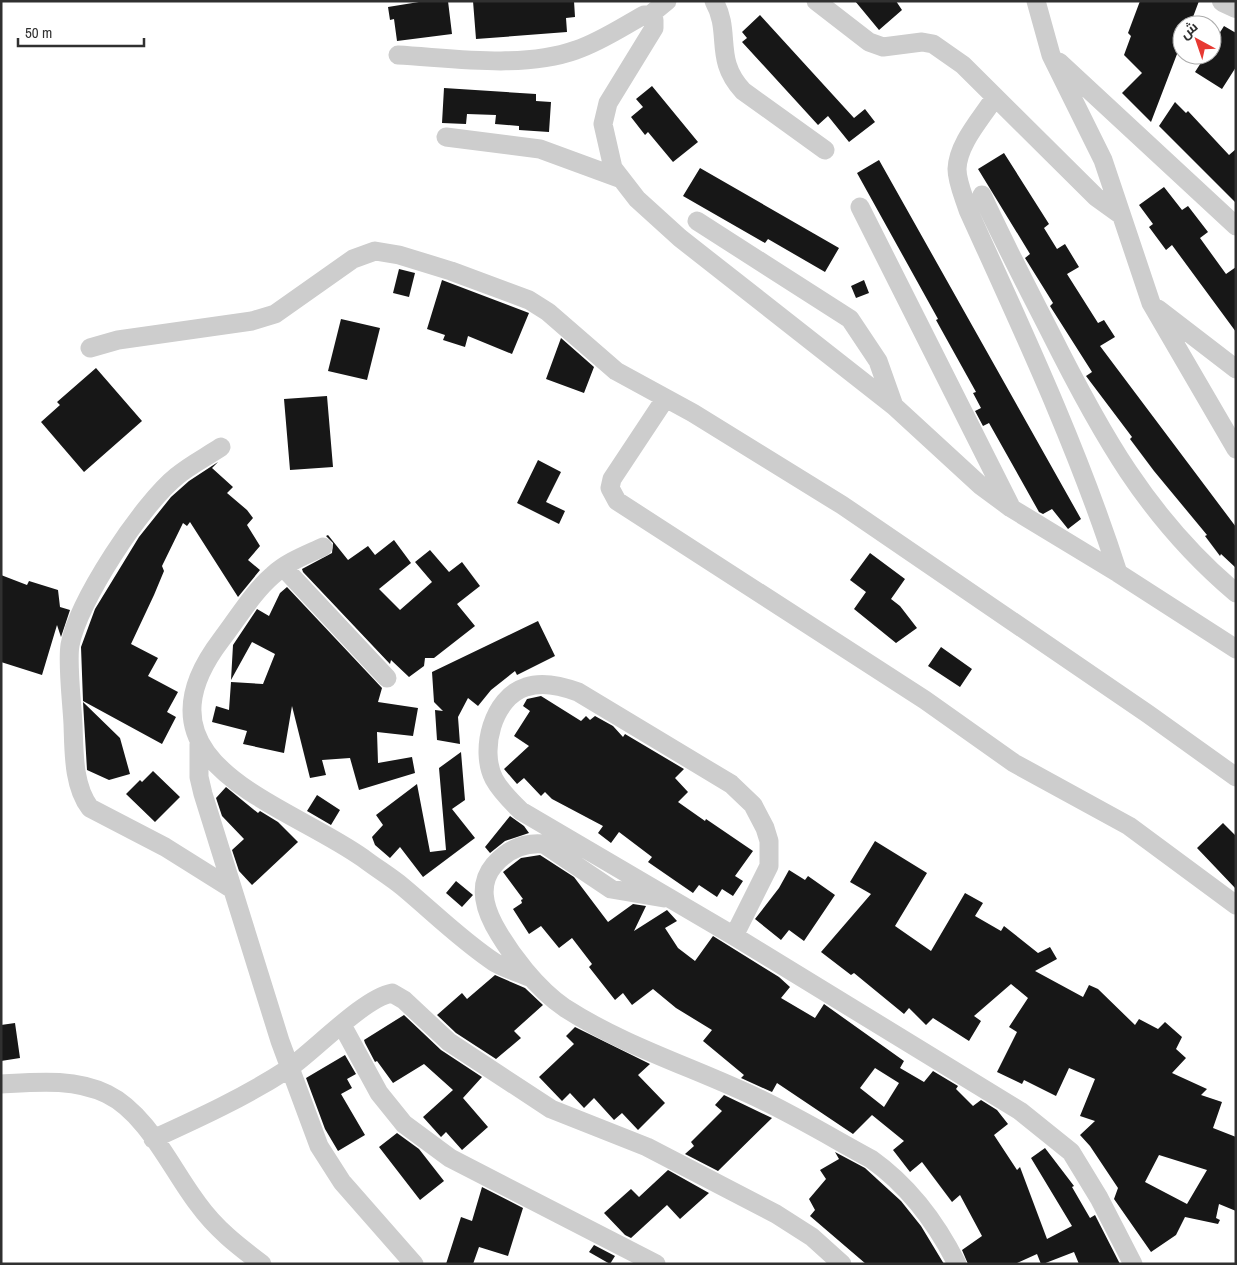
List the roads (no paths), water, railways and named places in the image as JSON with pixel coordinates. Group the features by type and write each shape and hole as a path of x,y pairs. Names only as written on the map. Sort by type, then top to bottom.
{"street":[{"path":"398,55 504,61 549,56 576,50 644,15 650,15 667,1"},
{"path":"714,1 721,19 725,61 736,84 825,150"},
{"path":"816,1 869,42 882,47 922,42 933,44 963,65 1096,197 1120,215"},
{"path":"1036,1 1052,55 1103,160 1151,303 1236,450"},
{"path":"1223,1 1236,7"},
{"path":"650,15 654,20 654,28 612,95 603,124 609,157 619,178 637,200 680,238 894,406 980,485 1011,508 1118,573 1236,649"},
{"path":"1052,55 1236,226"},
{"path":"995,97 962,149 957,170 959,180 968,210 1049,388 1105,530 1118,573"},
{"path":"446,137 540,150 619,178"},
{"path":"982,195 1088,410 1141,493 1182,543 1236,593"},
{"path":"860,207 1011,508"},
{"path":"697,221 850,319 878,361 894,406"},
{"path":"90,348 118,340 252,321 275,314 353,260 375,251 398,255 433,266 529,300 548,312 616,371 693,413 842,505 1148,714 1236,777"},
{"path":"1151,303 1236,369"},
{"path":"665,398 612,479 610,488 617,501 925,700 1014,764 1129,826 1236,905"},
{"path":"221,447 176,477 144,513 112,556 98,581 72,636 70,647 74,750 81,797 90,808 164,847 232,889"},
{"path":"323,547 283,567 261,588 213,651 199,676 193,695 192,710 195,734 199,744 220,770 256,795 344,845 401,885 496,963 534,980"},
{"path":"283,567 387,678"},
{"path":"734,936 770,866 769,841 765,828 753,805 731,784 578,692 558,685 535,685 518,690 500,710 490,736 490,767 500,790 522,811 734,936 1020,1111 1071,1152 1081,1166 1133,1264"},
{"path":"199,744 198,777 289,1068 318,1146 337,1175 365,1210 414,1264"},
{"path":"670,898 611,890 544,844 534,843 510,851 492,868 483,894 484,904 504,943 524,970 564,1007 625,1040 765,1101 887,1170 913,1196 935,1224 957,1264"},
{"path":"153,1139 235,1101 289,1068 342,1025 387,994 395,994 449,1042 551,1109 647,1147 776,1214 812,1237 842,1264"},
{"path":"342,1025 379,1094 404,1124 450,1158 656,1264"},
{"path":"1,1084 44,1081 87,1086 108,1094 135,1115 198,1204 223,1234 262,1264"}]}
